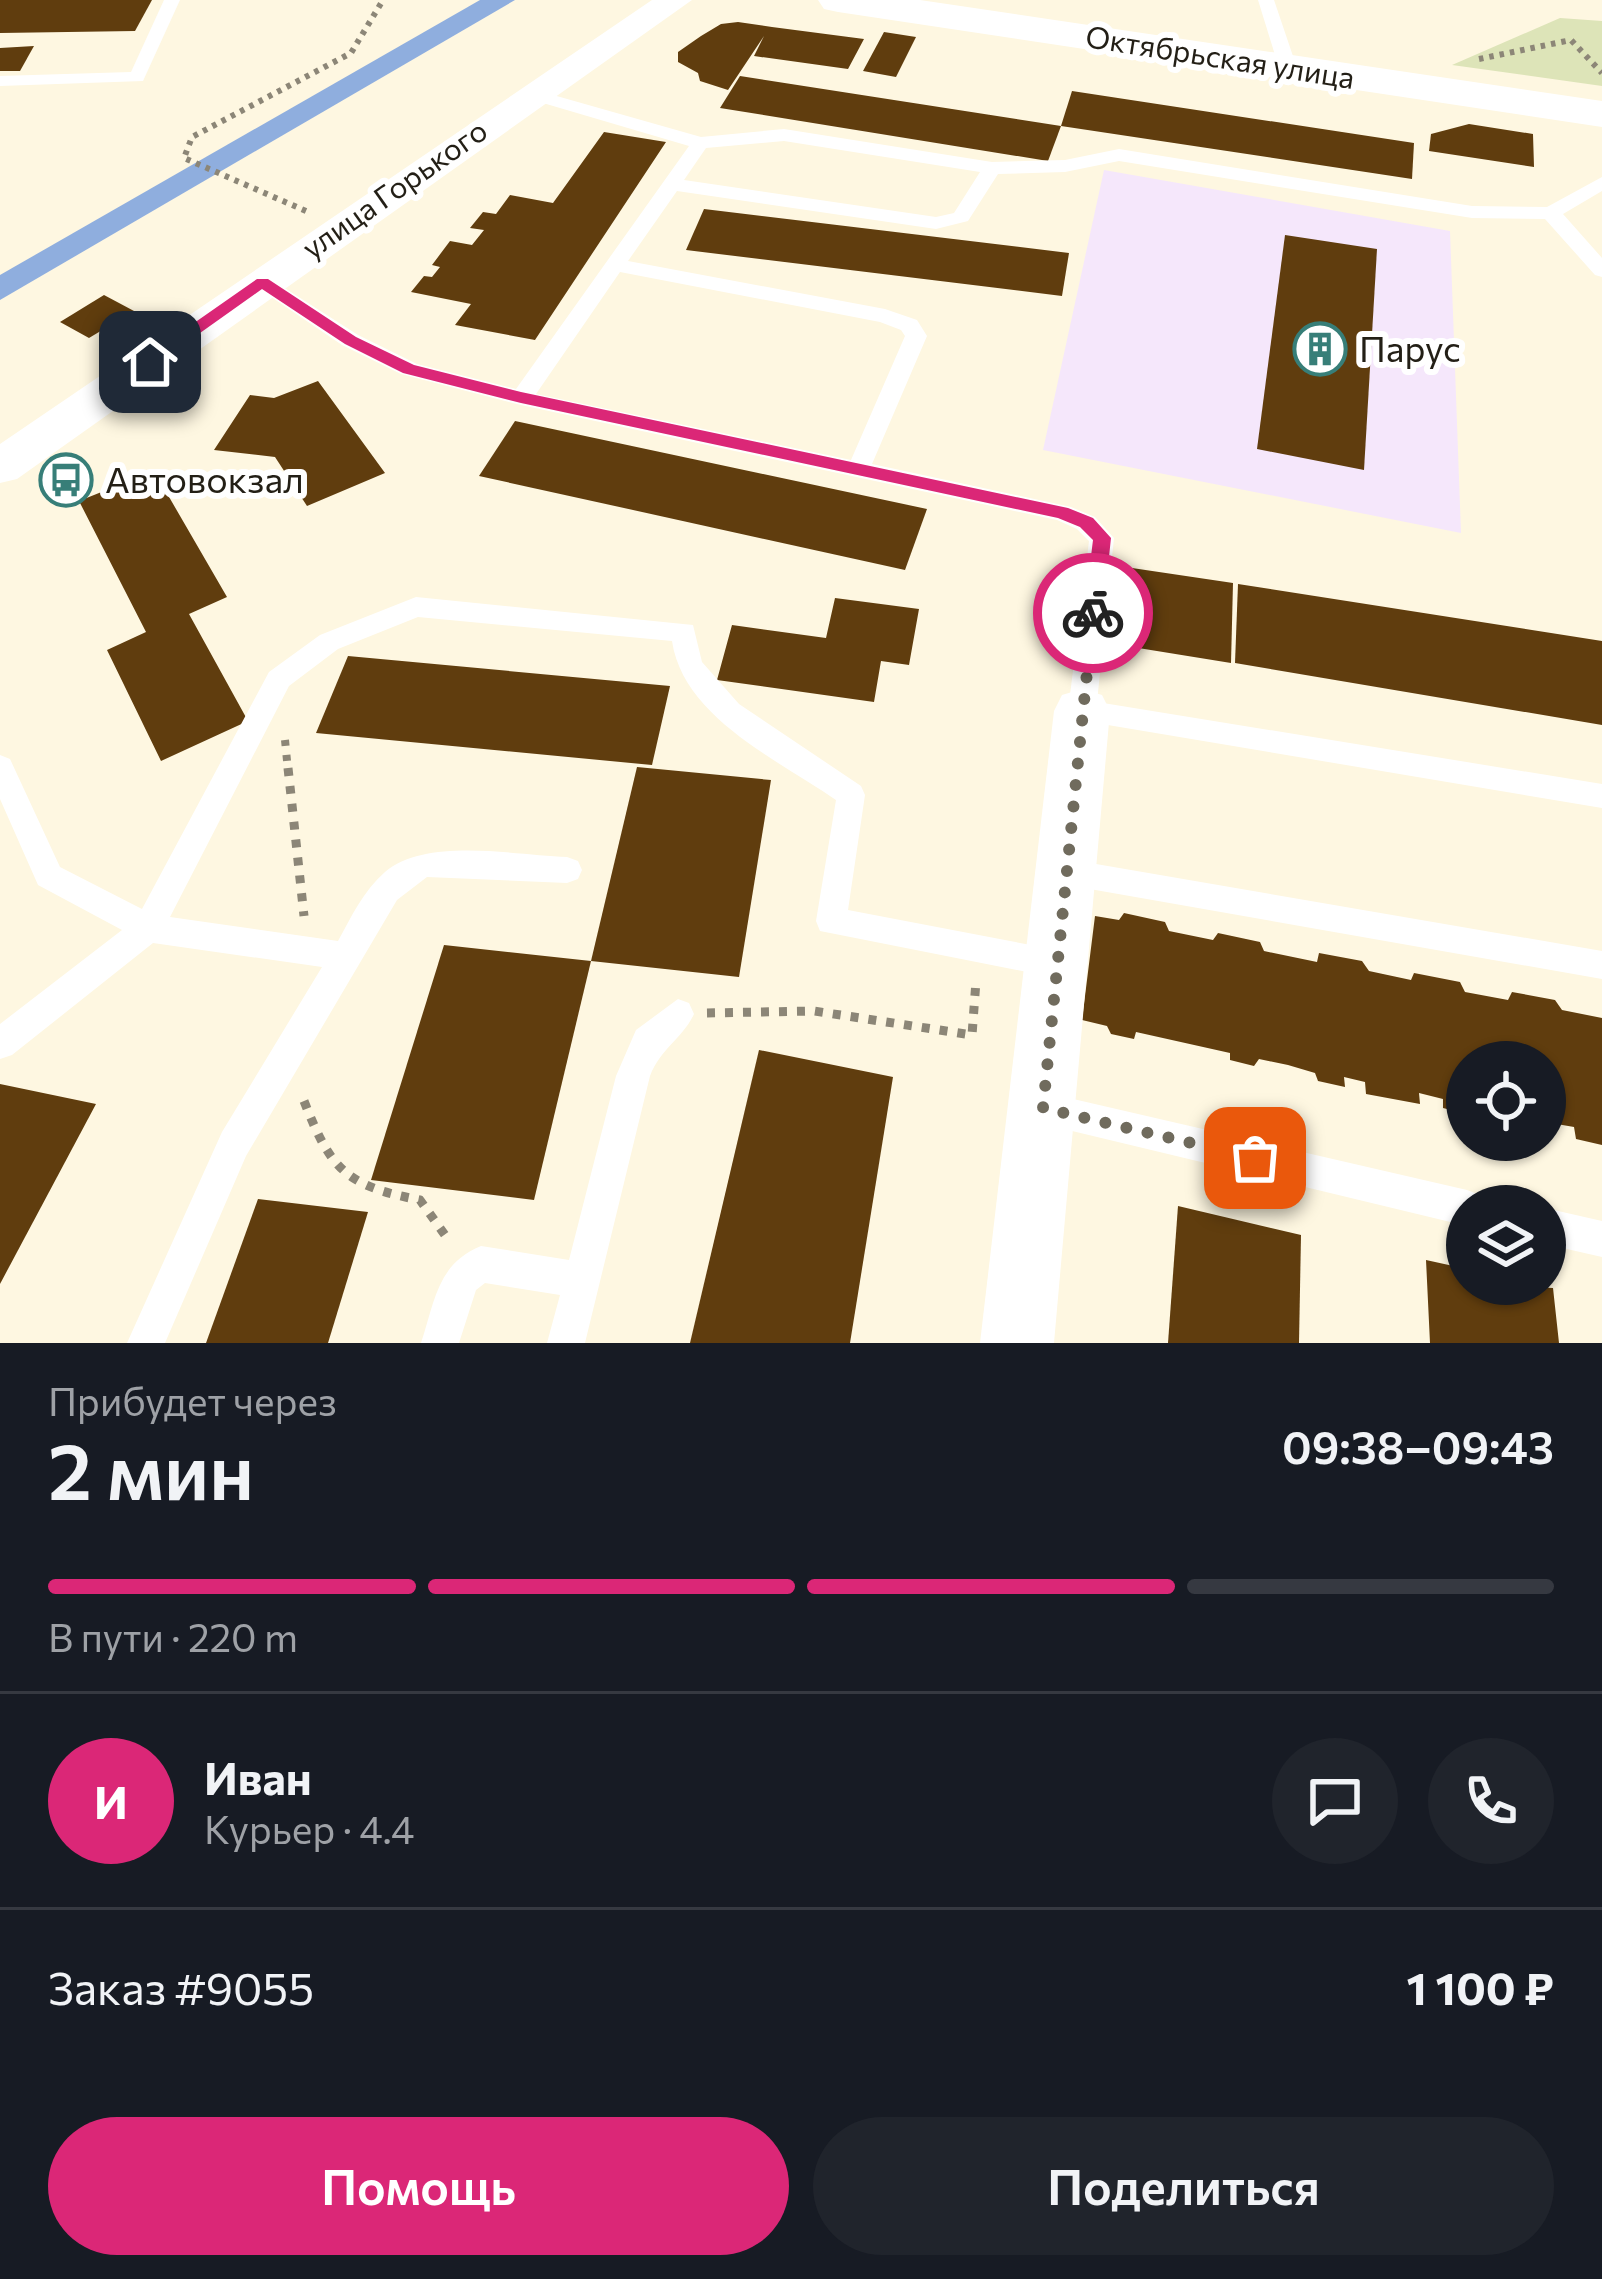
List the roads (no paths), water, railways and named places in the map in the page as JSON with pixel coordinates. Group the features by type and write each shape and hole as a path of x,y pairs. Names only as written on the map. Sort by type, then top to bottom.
{"street":[{"name":"улица Горького","path":"0,467 532,94 675,0"},
{"name":"Октябрьская улица","path":"838,0 1602,114"},
{"path":"1017,1343 1082,711"}],"lane":[{"path":"0,82 137,77 172,0"},
{"path":"1266,0 1288,68"},
{"path":"532,94 700,143 784,135 992,168 1065,166 1119,154 1472,212 1550,213 1602,183"},
{"path":"521,398 700,143"},
{"path":"672,184 936,223 962,217 992,168"},
{"path":"1550,213 1602,271"},
{"path":"615,265 885,316 909,325 916,336 858,470"},
{"path":"262,282 350,340 409,369 521,398 1062,513 1086,523 1102,538 1082,711 1602,796"},
{"path":"0,1044 148,928 278,679 329,642 416,607 684,632 689,664 729,712 851,795 831,921 1057,964"},
{"path":"0,767 49,876 148,928 346,956"},
{"path":"146,1343 234,1144 385,888 408,870 424,865 566,869"},
{"path":"1066,872 1602,965"},
{"path":"566,1343 633,1076 648,1041 678,1014"},
{"path":"1043,1108 1446,1203"},
{"path":"1566,1231 1602,1239"},
{"path":"440,1343 461,1278 481,1264 583,1281"}],"water":[{"path":"480,0 515,0 0,300 0,275"}],"place":[{"name":"Парус","path":"1320,349"},
{"name":"Автовокзал","path":"66,480"}]}
